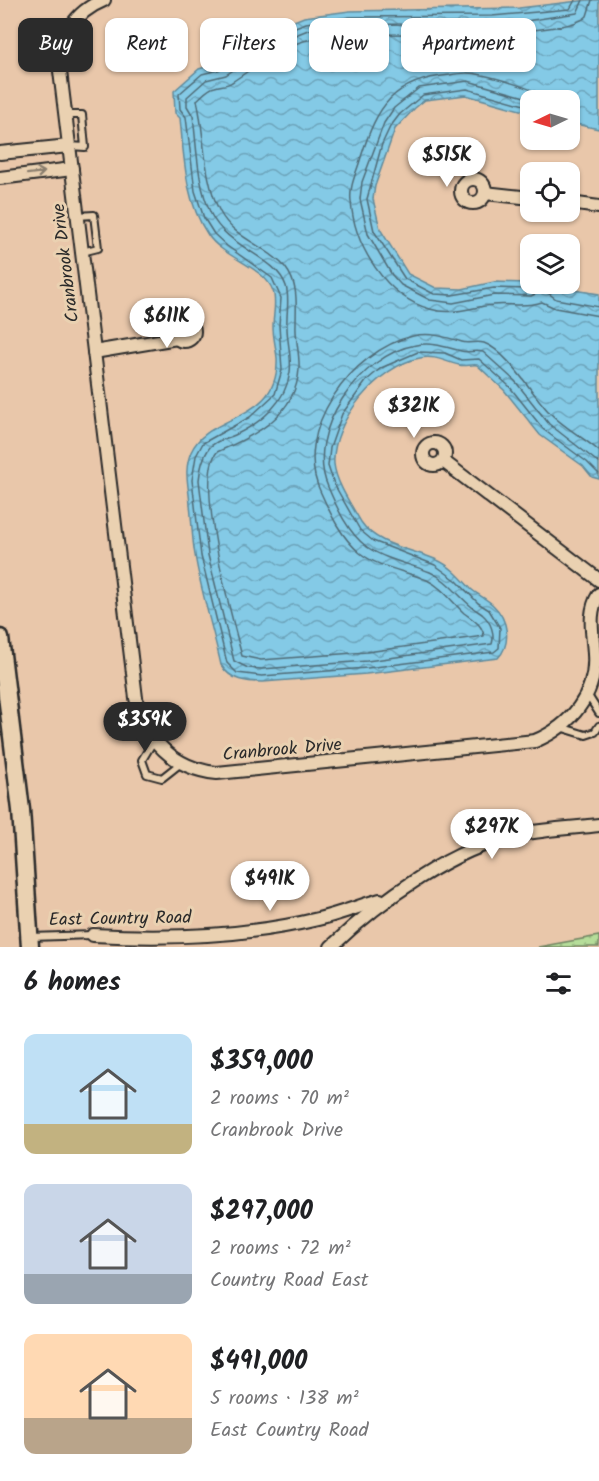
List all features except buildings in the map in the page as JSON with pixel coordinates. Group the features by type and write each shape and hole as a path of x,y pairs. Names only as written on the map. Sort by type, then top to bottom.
{"street":[{"name":"Cranbrook Drive","path":"104,0 82,12 64,39 60,71 136,698 144,724 154,740 182,763 207,772 230,773 517,744 544,737 560,727 578,710 587,694 595,660 592,613 599,594"},
{"path":"0,153 69,146"},
{"path":"0,178 72,169"},
{"path":"485,193 520,197"},
{"path":"580,204 599,207"},
{"path":"94,352 177,338"},
{"path":"443,461 599,580"},
{"path":"0,646 21,810 29,942"},
{"path":"331,947 387,898 462,856 511,837 599,825"},
{"name":"East Country Road","path":"93,935 156,943 318,919 387,898"}],"lane":[{"path":"587,694 599,713"},
{"path":"560,727 586,735 595,732 599,726"},
{"path":"154,740 142,760 147,774 162,778 182,763"},
{"name":"East Country Road","path":"29,942 93,935"}],"green space":[{"path":"599,936 599,947 538,947"}],"water":[{"path":"599,0 599,129 580,125 580,90 520,90 520,110 466,95 425,100 395,129 375,186 373,199 380,229 408,274 436,288 462,289 494,282 520,283 520,294 580,294 580,291 599,294 599,479 592,477 583,466 540,435 504,390 477,365 461,366 431,357 404,363 374,384 349,414 340,431 335,448 335,471 361,522 376,537 442,563 493,605 505,624 507,638 502,652 498,658 366,674 263,682 245,681 234,677 221,665 200,583 193,543 187,466 191,452 200,439 256,406 267,394 275,379 277,358 273,331 275,300 269,283 262,275 223,250 208,235 200,222 187,179 180,118 175,113 174,91 200,69 200,72 297,72 297,20 304,17 350,11 519,8"}]}
